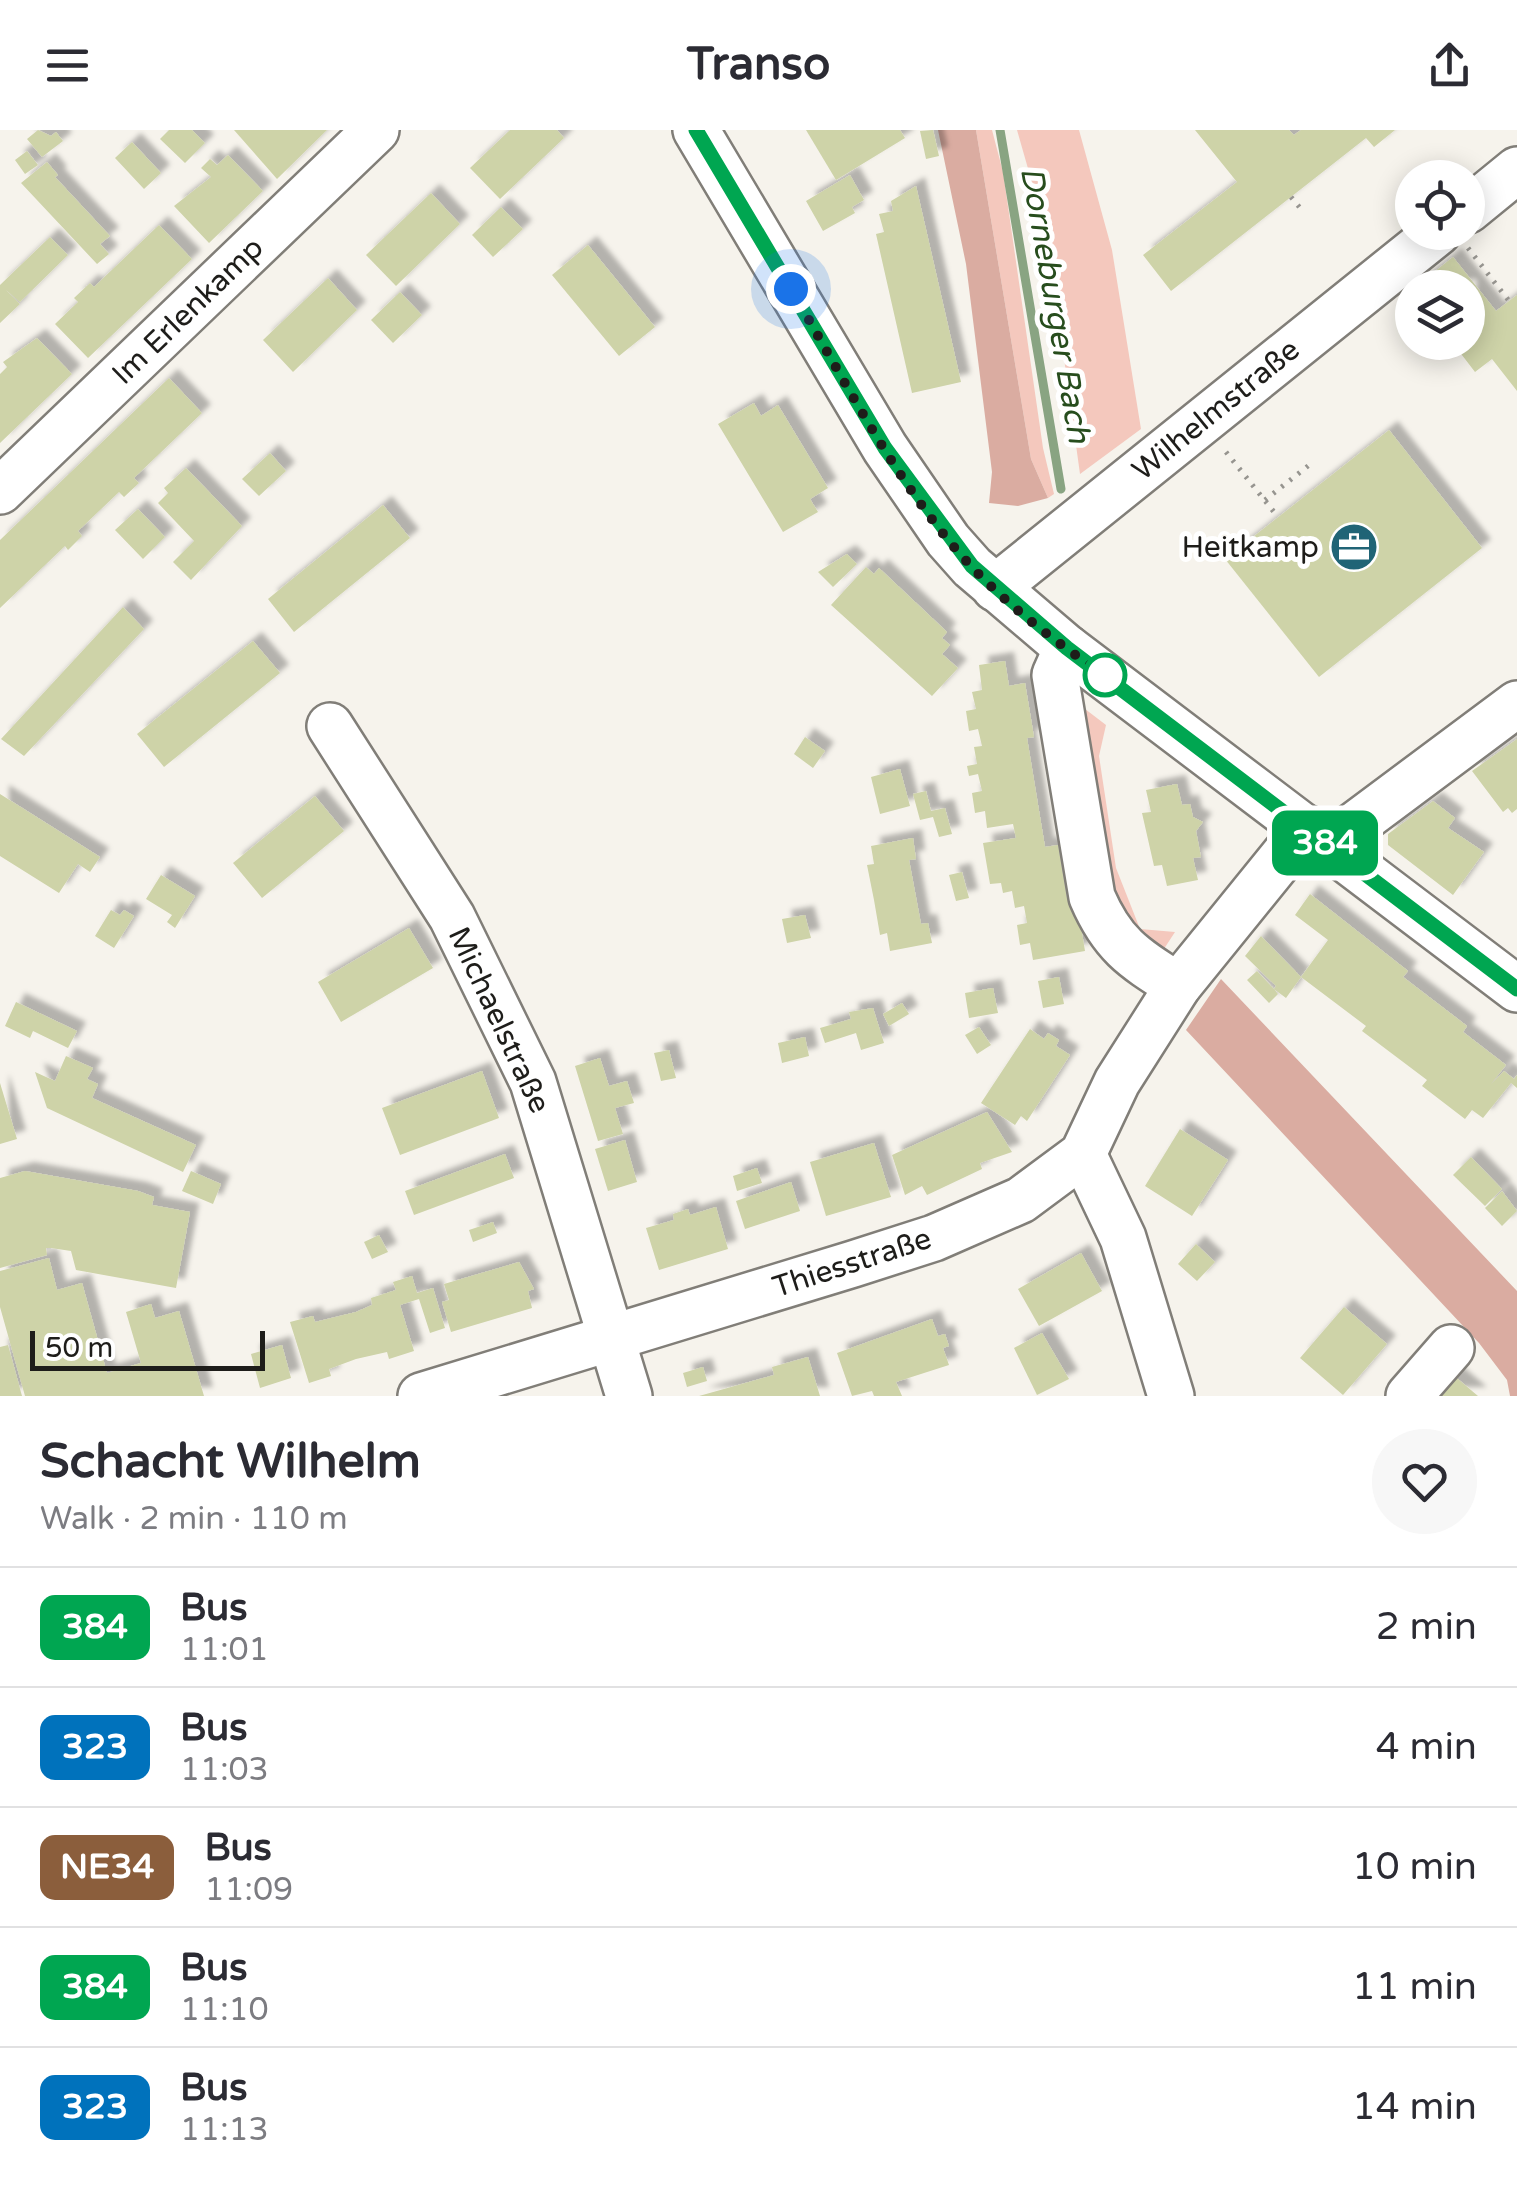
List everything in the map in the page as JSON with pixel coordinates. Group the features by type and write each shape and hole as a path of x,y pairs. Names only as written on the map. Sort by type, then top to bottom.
{"street":[{"name":"Im Erlenkamp","path":"0,491 376,130"},
{"path":"696,130 885,448 948,540 994,588 1067,648 1517,989"},
{"name":"Wilhelmstraße","path":"1485,202 1517,170"},
{"name":"Wilhelmstraße","path":"994,588 1202,422 1430,250"},
{"path":"1067,648 1055,675 1092,897 1105,926 1125,953 1178,986"},
{"name":"Thiesstraße","path":"421,1396 934,1238 1021,1200 1083,1154 1118,1082 1178,986 1317,836 1517,704"},
{"name":"Michaelstraße","path":"330,726 452,917 533,1082 628,1396"},
{"path":"1083,1154 1123,1238 1171,1396"},
{"path":"1409,1396 1450,1348"}],"path":[{"path":"1291,197 1302,209"},
{"path":"1473,250 1510,301"},
{"path":"1202,422 1278,518"},
{"path":"1265,500 1314,462"}],"shaded area":[{"path":"938,130 976,130 1031,459 1048,498 1018,506 989,503 992,472 966,264"},
{"path":"976,130 992,130 1003,172 1043,448 1054,494 1048,498 1031,459"},
{"path":"1017,130 1079,130 1112,250 1141,429 1080,474 1047,235"},
{"path":"1072,699 1106,725 1099,756 1116,868 1140,929 1175,932 1158,958 1106,902"},
{"path":"1221,979 1517,1291 1517,1396 1510,1396 1507,1380 1479,1343 1186,1030"}],"building":[{"path":"38,130 51,136 56,132 63,141 42,157 27,139"},
{"path":"169,130 192,130 205,143 185,163 160,139"},
{"path":"234,130 327,130 277,179"},
{"path":"510,130 557,130 564,138 500,199 470,168"},
{"path":"806,130 900,130 905,138 836,180"},
{"path":"933,130 939,156 926,159 920,131"},
{"path":"1195,130 1289,130 1294,135 1301,130 1395,130 1374,147 1366,138 1171,291 1143,255 1237,182"},
{"path":"132,142 161,173 144,189 115,158"},
{"path":"27,151 38,165 25,174 15,160"},
{"path":"228,155 263,191 209,243 174,206 211,177 201,168 210,159 217,165"},
{"path":"47,162 58,175 55,177 110,236 100,244 109,254 97,264 21,183"},
{"path":"850,175 864,200 852,207 855,213 823,231 806,201"},
{"path":"916,186 961,382 912,393 876,234 884,232 879,214 893,211 891,201"},
{"path":"431,193 460,224 396,286 366,255"},
{"path":"501,207 523,229 493,257 472,235"},
{"path":"159,225 192,259 88,358 55,324 78,302 74,298 90,283 94,287"},
{"path":"50,237 68,255 20,302 6,290 20,304 0,323 0,285"},
{"path":"588,245 655,327 619,356 552,275"},
{"path":"1453,257 1463,270 1437,270"},
{"path":"328,278 357,310 293,372 263,340"},
{"path":"400,292 422,315 393,343 371,320"},
{"path":"1517,295 1517,391 1492,359 1475,372 1466,360 1485,360 1485,297 1496,311"},
{"path":"37,338 72,374 0,443 0,374 7,367 3,362"},
{"path":"169,378 202,413 134,478 139,483 124,497 119,492 78,531 82,536 68,550 65,546 0,608 0,540"},
{"path":"754,403 761,416 778,405 828,488 810,499 818,512 783,532 718,424"},
{"path":"1389,430 1482,548 1319,677 1225,559"},
{"path":"270,453 286,471 259,496 242,479"},
{"path":"186,468 242,526 191,580 173,562 194,541 158,503 168,493 164,488"},
{"path":"383,505 410,538 294,632 268,599"},
{"path":"138,509 165,537 143,559 115,530"},
{"path":"847,554 857,564 833,587 818,572"},
{"path":"866,567 874,574 879,568 947,632 942,638 950,645 942,654 958,668 932,696 831,605"},
{"path":"123,607 144,629 24,756 1,739"},
{"path":"253,641 280,673 164,767 137,734"},
{"path":"1005,661 1009,686 1025,683 1034,737 1027,738 1045,847 1058,845 1067,899 1076,897 1085,951 1033,960 1030,943 1020,945 1017,925 1027,923 1024,906 1015,908 1012,891 1003,893 1001,883 990,884 983,843 1016,838 1013,824 987,828 985,811 975,813 972,793 982,791 978,774 969,776 967,766 977,764 974,747 982,746 978,729 969,731 966,711 976,709 972,692 982,690 979,665"},
{"path":"805,737 825,751 813,768 794,754"},
{"path":"1517,739 1517,809 1503,812 1472,771"},
{"path":"900,769 910,806 880,814 871,777"},
{"path":"1177,784 1182,805 1190,804 1193,817 1203,822 1196,831 1201,857 1193,858 1198,880 1167,886 1162,865 1154,866 1142,813 1151,812 1146,790"},
{"path":"926,791 931,811 945,808 952,834 939,837 933,817 920,820 913,794"},
{"path":"0,794 100,857 90,872 78,864 59,893 0,856"},
{"path":"315,796 344,831 262,898 233,863"},
{"path":"1433,801 1455,818 1448,828 1484,852 1453,895 1388,845 1388,834"},
{"path":"913,838 916,859 909,860 921,924 928,923 932,943 890,951 887,933 880,935 867,865 874,864 871,846"},
{"path":"962,872 969,898 956,901 949,875"},
{"path":"161,875 195,896 175,928 167,922 172,915 146,899"},
{"path":"1310,894 1408,971 1403,977 1467,1026 1463,1032 1506,1065 1491,1084 1504,1071 1514,1079 1517,1075 1517,1088 1511,1083 1483,1118 1472,1110 1465,1119 1422,1086 1427,1080 1362,1031 1366,1026 1301,977 1328,940 1295,915"},
{"path":"111,910 120,915 124,910 134,916 114,948 95,936"},
{"path":"805,915 811,938 787,943 782,919"},
{"path":"409,928 433,968 341,1022 318,982"},
{"path":"1261,936 1301,977 1286,998 1274,989 1276,986 1245,956"},
{"path":"1257,971 1278,994 1269,1003 1247,980"},
{"path":"1059,977 1064,1004 1043,1008 1038,981"},
{"path":"993,988 998,1013 969,1018 965,993"},
{"path":"16,1002 77,1031 68,1048 33,1031 30,1038 5,1026"},
{"path":"902,1003 909,1014 889,1026 883,1014"},
{"path":"873,1008 884,1043 861,1050 856,1033 825,1043 820,1028 851,1019 849,1012"},
{"path":"979,1027 991,1045 977,1054 965,1035"},
{"path":"1030,1029 1044,1039 1048,1033 1059,1040 1056,1046 1070,1055 1027,1121 1021,1116 1015,1125 981,1103"},
{"path":"805,1037 809,1056 782,1063 778,1043"},
{"path":"669,1050 676,1078 661,1081 654,1053"},
{"path":"66,1056 93,1068 87,1079 98,1084 92,1098 196,1145 183,1172 47,1108 35,1072 55,1081"},
{"path":"600,1058 609,1086 627,1081 634,1103 615,1108 623,1134 598,1141 575,1066"},
{"path":"482,1071 499,1118 400,1155 382,1108"},
{"path":"0,1083 17,1139 0,1144"},
{"path":"987,1112 1012,1152 980,1163 982,1169 927,1195 922,1186 905,1195 892,1155"},
{"path":"1180,1129 1228,1160 1192,1216 1145,1186"},
{"path":"625,1140 637,1182 608,1191 595,1149"},
{"path":"874,1143 891,1197 826,1216 810,1162"},
{"path":"505,1154 514,1178 414,1215 405,1191"},
{"path":"1471,1157 1502,1189 1485,1206 1453,1175"},
{"path":"757,1168 762,1183 737,1191 733,1176"},
{"path":"25,1171 138,1191 154,1197 152,1205 190,1212 176,1288 76,1270 71,1251 51,1248 46,1248 47,1255 0,1268 0,1178"},
{"path":"191,1171 221,1184 213,1204 182,1191"},
{"path":"791,1182 800,1211 745,1229 736,1201"},
{"path":"1502,1191 1517,1211 1502,1226 1485,1208"},
{"path":"716,1207 728,1249 659,1270 646,1228 674,1220 673,1214 688,1209 690,1215"},
{"path":"493,1222 497,1233 473,1242 469,1230"},
{"path":"379,1235 388,1252 372,1259 364,1242"},
{"path":"1196,1244 1215,1262 1197,1281 1178,1264"},
{"path":"1081,1253 1102,1291 1039,1326 1018,1289"},
{"path":"49,1258 57,1290 82,1283 107,1373 141,1363 126,1312 151,1304 155,1318 179,1311 204,1396 25,1396 0,1307 0,1271"},
{"path":"519,1262 534,1289 528,1291 532,1308 451,1332 442,1302 449,1300 444,1284"},
{"path":"412,1276 417,1293 433,1288 445,1328 430,1333 419,1299 400,1305 414,1351 389,1359 387,1352 356,1359 329,1369 331,1376 309,1383 290,1322 313,1316 315,1322 356,1312 372,1305 371,1298 396,1290 393,1282"},
{"path":"1344,1307 1387,1344 1343,1395 1300,1358"},
{"path":"932,1319 938,1336 945,1334 949,1346 943,1348 949,1365 896,1382 902,1396 874,1396 872,1391 852,1396 837,1353"},
{"path":"1042,1333 1069,1379 1037,1395 1014,1348"},
{"path":"8,1345 22,1396 0,1396 0,1347"},
{"path":"282,1345 291,1378 260,1388 251,1354"},
{"path":"808,1357 820,1396 699,1396 774,1375 772,1367"},
{"path":"703,1367 707,1381 687,1387 683,1373"},
{"path":"1452,1374 1478,1396 1434,1396"}],"waterway":[{"name":"Dorneburger Bach","path":"1000,130 1061,489"}],"bus line":[{"name":"384","path":"696,130 885,448 948,540 972,566 1067,648 1517,989"}],"place":[{"name":"Heitkamp","path":"1354,547"}],"route":[{"path":"791,289 885,448 948,540 994,588 1105,675"}]}
